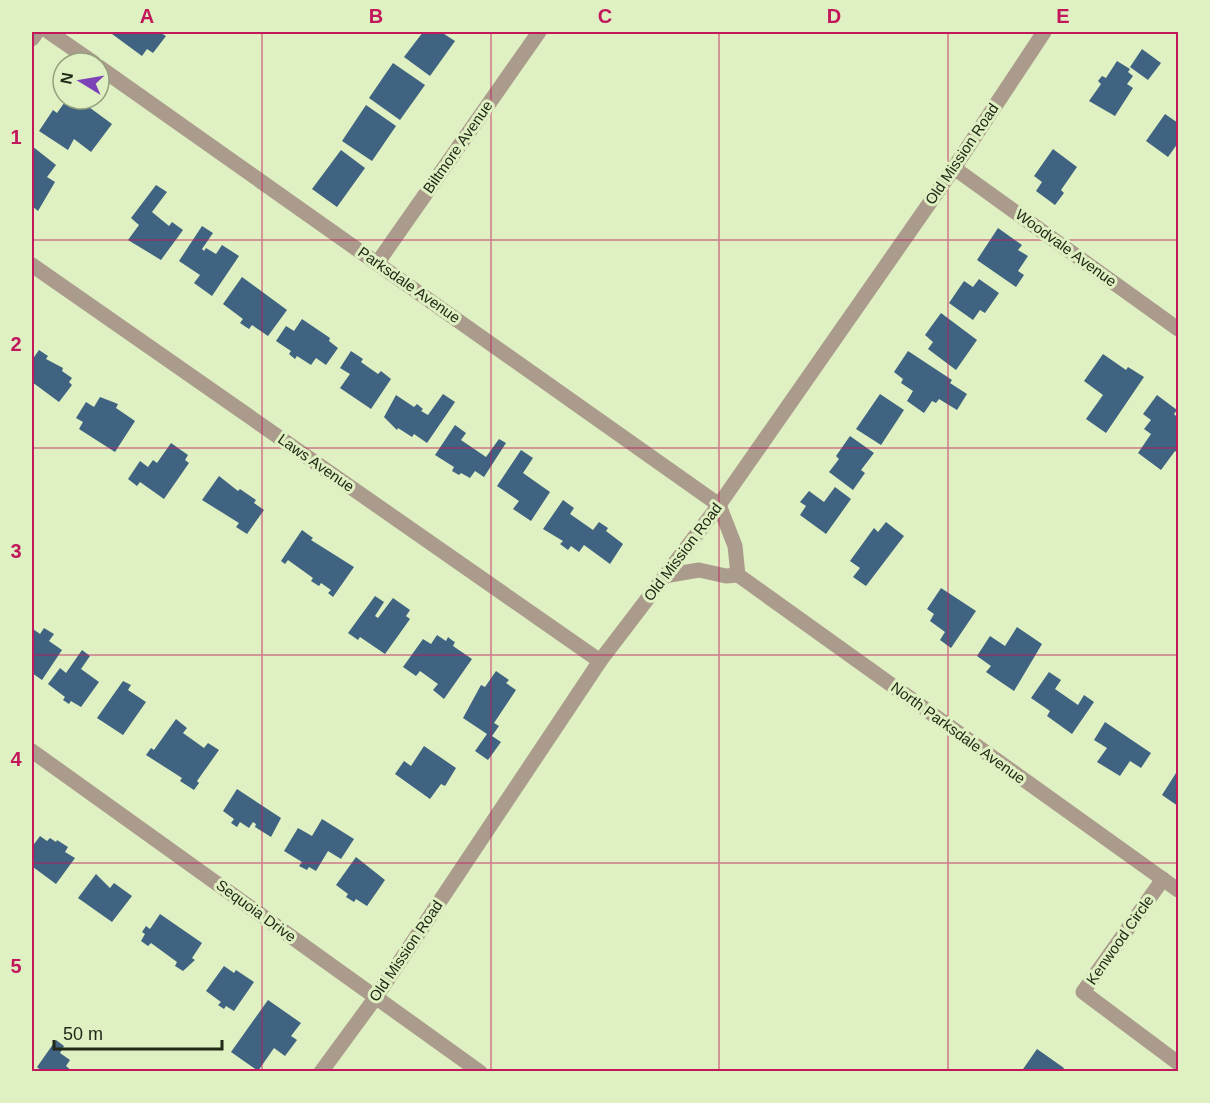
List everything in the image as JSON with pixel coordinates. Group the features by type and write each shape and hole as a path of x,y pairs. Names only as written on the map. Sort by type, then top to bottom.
{"street":[{"path":"32,39 37,32"},
{"path":"49,32 77,51"},
{"name":"Biltmore Avenue","path":"378,262 539,32"},
{"name":"Old Mission Road","path":"321,1071 376,997 600,661 719,505 954,168 1039,33"},
{"name":"Parksdale Avenue","path":"111,75 719,505"},
{"name":"Woodvale Avenue","path":"954,168 1179,329"},
{"name":"Laws Avenue","path":"32,265 600,661"},
{"path":"719,505 735,546 738,575"},
{"name":"North Parksdale Avenue","path":"664,576 699,570 726,576 738,575 1179,890"},
{"name":"Sequoia Drive","path":"32,751 480,1071"},
{"name":"Kenwood Circle","path":"1163,879 1083,992 1179,1063"}],"building":[{"path":"113,32 159,32 166,36 153,53 147,49 142,56 112,34"},
{"path":"423,32 441,32 455,41 430,76 404,57"},
{"path":"1142,49 1161,63 1148,80 1130,67"},
{"path":"1117,61 1130,69 1128,72 1133,76 1127,84 1133,88 1115,116 1089,101 1101,84 1098,81 1102,76 1106,78"},
{"path":"393,63 425,85 400,120 369,98"},
{"path":"366,105 396,126 372,161 342,141"},
{"path":"52,111 57,113 58,111 94,111 112,124 91,152 74,139 68,150 39,131"},
{"path":"1165,114 1178,123 1178,143 1168,157 1146,141"},
{"path":"32,146 56,165 47,177 55,182 38,211 32,206"},
{"path":"1053,149 1077,167 1061,190 1064,193 1055,205 1036,191 1042,182 1034,176"},
{"path":"341,150 365,168 337,207 312,189"},
{"path":"156,185 167,192 152,212 169,226 172,222 183,230 161,260 128,240 139,225 131,218"},
{"path":"202,226 213,233 202,249 204,251 206,248 216,254 222,245 239,256 212,296 194,283 200,275 179,261"},
{"path":"998,228 1022,245 1018,250 1028,256 1018,271 1024,275 1016,287 977,260"},
{"path":"242,277 287,310 268,336 252,325 249,329 240,323 243,319 223,304"},
{"path":"979,279 999,293 985,313 980,310 973,320 949,303 964,281 973,287"},
{"path":"941,313 977,340 956,370 928,349 933,342 925,335"},
{"path":"302,319 330,338 329,341 338,348 326,365 316,358 311,365 297,356 295,359 289,354 291,351 276,341 286,326 294,331"},
{"path":"39,350 48,356 46,359 63,368 62,371 72,378 69,382 72,385 59,402 32,382 32,360"},
{"path":"351,351 363,359 361,362 378,374 381,371 391,379 371,409 340,388 350,374 340,368"},
{"path":"908,351 952,380 950,383 967,394 957,410 939,399 936,403 932,401 924,413 907,401 913,391 901,383 903,379 894,372"},
{"path":"1103,354 1126,370 1128,367 1144,377 1106,433 1086,419 1103,395 1084,381"},
{"path":"443,394 455,402 427,443 414,434 412,437 398,428 397,430 384,417 396,395 414,407 417,404 423,409 421,411 428,415"},
{"path":"880,394 904,410 881,445 856,429"},
{"path":"1157,395 1177,410 1174,414 1178,418 1178,453 1175,451 1161,470 1138,453 1151,434 1144,429 1151,420 1143,414"},
{"path":"100,397 118,404 116,408 135,421 115,452 79,429 83,422 76,418 86,402 94,407"},
{"path":"455,425 466,433 461,440 486,457 499,439 506,443 484,477 475,471 470,478 461,473 459,475 452,471 454,467 435,455"},
{"path":"850,436 874,453 861,470 865,473 853,490 829,472 839,459 836,456"},
{"path":"171,443 188,455 185,460 189,463 164,499 140,482 137,486 128,479 140,461 148,467 153,460 157,463"},
{"path":"521,450 533,458 523,473 550,492 531,521 513,509 519,501 497,486"},
{"path":"219,476 238,491 240,489 256,500 254,503 264,510 247,534 236,527 239,523 202,500"},
{"path":"835,487 851,499 826,534 800,515 806,506 800,502 809,491 824,502"},
{"path":"563,500 574,508 570,514 593,530 599,522 608,528 606,531 623,544 610,564 584,545 579,552 571,546 568,550 560,544 563,541 543,529"},
{"path":"886,522 904,536 866,586 853,577 860,568 850,561 874,528 878,532"},
{"path":"302,530 313,538 311,540 354,567 333,597 328,593 331,590 321,583 319,586 311,581 313,578 288,560 285,564 281,561"},
{"path":"941,588 976,611 951,648 940,640 945,632 930,621 934,614 927,609"},
{"path":"375,596 384,602 375,616 378,618 393,598 410,610 406,616 410,619 385,654 360,637 358,640 348,633"},
{"path":"1017,627 1042,644 1014,691 986,672 991,666 977,656 990,636 1005,646"},
{"path":"44,628 54,634 49,641 62,650 42,680 32,673 32,631 33,629 40,634"},
{"path":"437,635 446,641 448,637 455,642 453,646 472,659 444,699 433,690 438,684 420,671 416,676 403,667 423,639 431,644"},
{"path":"82,650 90,656 81,669 99,682 81,707 71,701 69,704 63,700 65,697 48,684 60,668 66,673"},
{"path":"496,671 509,680 506,683 516,690 494,723 499,726 492,736 501,742 488,760 475,751 487,734 463,718 481,685 485,687"},
{"path":"1049,672 1061,680 1055,689 1078,705 1084,695 1094,702 1072,734 1047,716 1050,711 1031,698"},
{"path":"123,681 131,685 128,690 146,702 123,735 97,718"},
{"path":"176,719 187,728 183,733 204,748 208,743 219,750 197,781 199,783 194,790 180,781 182,778 146,755 151,748 154,750"},
{"path":"1105,722 1151,753 1141,768 1130,761 1120,776 1097,762 1107,748 1094,740"},
{"path":"424,746 456,768 445,786 441,784 430,799 395,774 404,761 411,766"},
{"path":"1176,773 1178,775 1178,806 1162,795"},
{"path":"237,789 281,818 271,837 255,827 256,824 253,822 249,828 240,822 237,827 231,823 234,819 223,811"},
{"path":"322,819 354,839 341,859 328,851 316,871 309,867 307,870 299,866 302,862 284,851 298,828 312,836"},
{"path":"40,836 47,841 50,838 56,842 57,840 68,847 65,852 75,858 56,884 33,867 32,870 32,847"},
{"path":"356,857 385,880 367,906 356,899 354,902 346,897 348,894 336,885"},
{"path":"96,874 110,888 114,883 132,896 112,922 78,898"},
{"path":"160,914 202,943 192,958 195,960 183,971 175,966 177,962 151,943 148,946 141,941 145,934 142,932 146,926 150,929"},
{"path":"224,966 234,973 236,970 254,982 234,1011 226,1006 224,1009 218,1005 221,1002 206,991"},
{"path":"268,1000 301,1023 291,1036 297,1040 285,1056 274,1048 258,1071 231,1052"},
{"path":"56,1040 64,1046 60,1053 70,1060 66,1066 73,1072 43,1072 37,1067"},
{"path":"1037,1049 1064,1068 1061,1072 1021,1072"}]}
